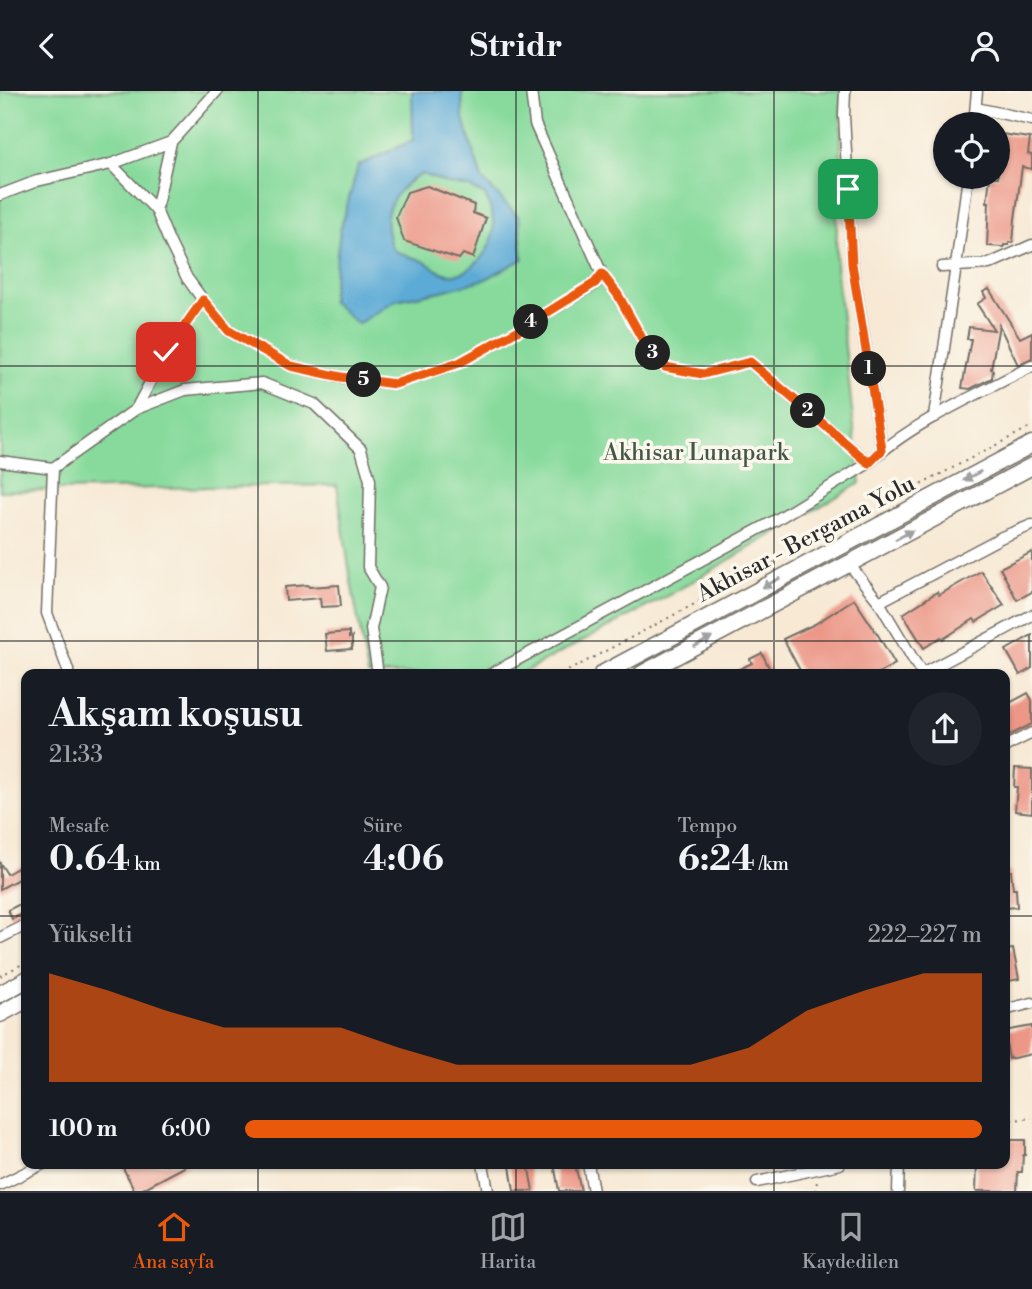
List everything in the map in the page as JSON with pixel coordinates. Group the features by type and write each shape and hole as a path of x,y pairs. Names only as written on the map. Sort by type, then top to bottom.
{"main road":[{"name":"Akhisar - Bergama Yolu","path":"611,669 1032,444"},
{"name":"Akhisar - Bergama Yolu","path":"651,669 1032,467"},
{"path":"0,994 21,983"},
{"path":"0,1014 21,1003"}],"street":[{"path":"0,195 37,181 111,164 171,142 217,91"},
{"path":"531,91 534,124 602,274 618,295 645,344 665,367 703,374 750,362 869,463"},
{"path":"845,91 852,264 882,450"},
{"path":"976,112 977,91"},
{"path":"976,108 1032,120"},
{"path":"156,210 171,142"},
{"path":"111,164 156,210 187,278 229,331 291,366 341,377 395,384 459,363 595,283 602,274"},
{"path":"934,418 966,189"},
{"path":"942,267 989,264 1032,245"},
{"path":"136,409 166,352 203,300"},
{"path":"500,669 776,520 869,463 882,450 934,418 1032,366"},
{"path":"0,461 53,468 136,409 185,390 262,383 314,404 361,449 370,480 368,567 380,587 371,629 377,669"},
{"path":"53,468 47,613 68,669"},
{"path":"879,602 1002,537 1032,525"},
{"path":"849,564 879,602 919,669"},
{"path":"942,668 1032,615"},
{"path":"1010,744 1032,733"},
{"path":"0,939 21,928"},
{"path":"1010,1008 1032,1003"},
{"path":"0,1185 33,1169"},
{"path":"484,1169 488,1191"},
{"path":"589,1169 593,1191"},
{"path":"757,1182 817,1169"},
{"path":"898,1191 899,1169"}],"path":[{"path":"571,669 1032,426"},
{"path":"0,976 21,965"},
{"path":"1010,1120 1032,1118"}],"green space":[{"name":"Akhisar Lunapark","path":"0,91 841,91 836,265 860,483 671,594 529,669 367,669 337,485 0,491"}],"water":[{"path":"412,91 462,91 463,118 482,179 519,217 523,259 486,279 396,300 358,324 331,301 340,231 358,166 413,140","holes":["422,174 448,184 469,187 485,195 493,223 490,244 471,268 459,274 445,273 419,259 400,254 393,249 389,240 387,224 390,206 406,184"]}],"building":[{"path":"1010,135 1030,138 1028,154 1032,155 1032,169 1022,167 1013,243 1009,242 1009,245 1004,247 987,246 989,189 1010,189"},
{"path":"427,186 474,205 473,213 486,218 473,258 463,254 459,259 404,241 396,217 407,192"},
{"path":"989,289 1020,338 1032,332 1032,358 1018,365 999,325 991,369 992,378 970,389 962,388 971,339 967,339 969,327 994,330 977,304 986,298 983,292"},
{"path":"1032,552 1032,592 1017,600 1000,568"},
{"path":"981,571 1004,605 924,648 903,614 937,592 939,595"},
{"path":"339,585 341,606 321,607 320,598 286,601 285,587"},
{"path":"854,599 895,664 886,669 799,669 783,639 815,624"},
{"path":"349,632 352,649 327,651 325,634"},
{"path":"1032,635 1032,668 1020,675 1006,650"},
{"path":"762,653 770,669 739,669 752,663 750,659"},
{"path":"1028,693 1032,700 1032,724 1010,735 1010,703"},
{"path":"1015,768 1032,769 1032,813 1015,811"},
{"path":"0,863 7,874 21,866 21,878 0,889"},
{"path":"1010,871 1013,889 1016,889 1017,907 1010,908"},
{"path":"21,904 21,914 12,919 8,910"},
{"path":"1010,949 1013,949 1019,979 1010,981"},
{"path":"1032,1026 1032,1054 1010,1059 1010,1030"},
{"path":"1025,1140 1025,1155 1022,1172 1018,1172 1017,1191 976,1191 977,1169 1010,1169 1011,1142"},
{"path":"124,1169 181,1169 139,1191 135,1191"},
{"path":"510,1169 529,1169 533,1191 514,1191"},
{"path":"555,1169 576,1169 581,1191 559,1191"}],"route":[{"path":"166,352 203,300 229,331 291,366 341,377 395,384 459,363 595,283 602,274 618,295 645,344 665,367 703,374 750,362 869,463 882,450 852,264 848,189"}]}
